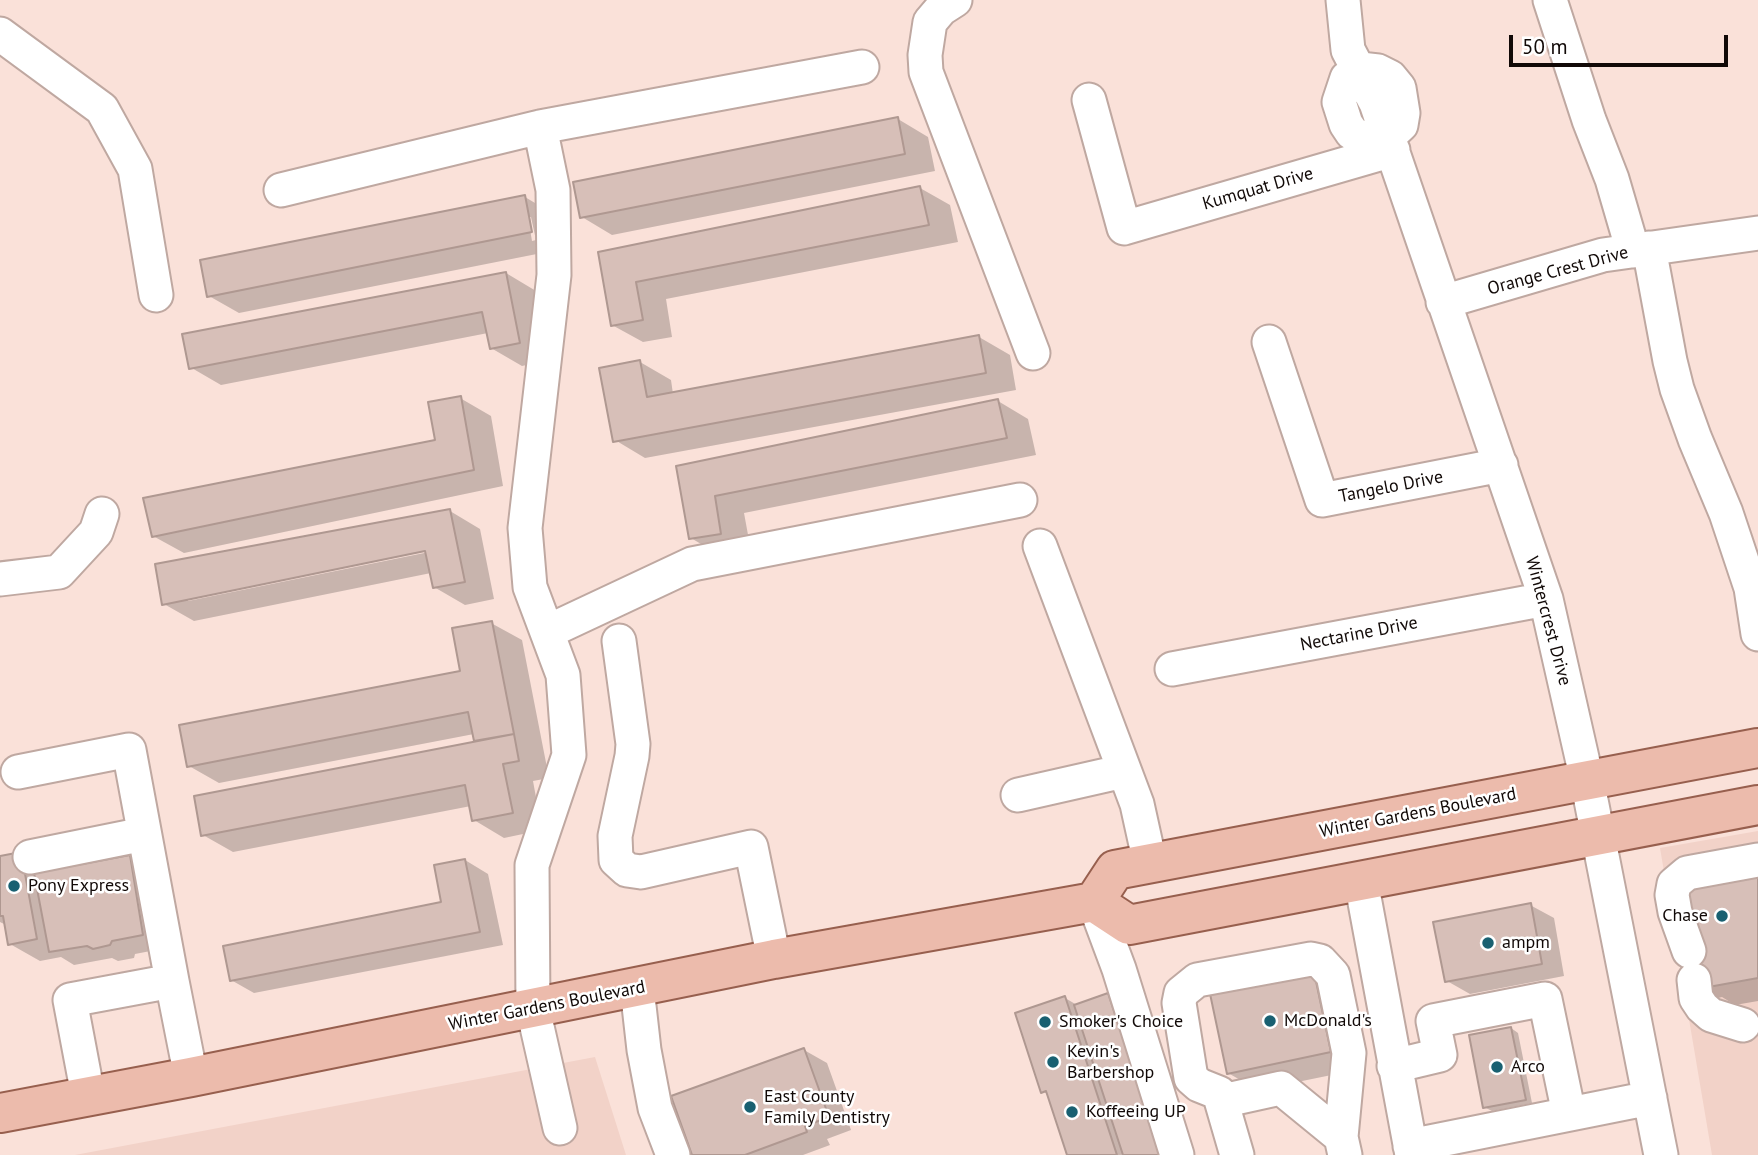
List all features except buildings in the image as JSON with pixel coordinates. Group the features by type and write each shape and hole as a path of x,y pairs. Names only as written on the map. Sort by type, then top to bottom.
{"main road":[{"name":"Winter Gardens Boulevard","path":"0,1113 774,959 1094,902 1115,870 1758,748"},
{"path":"1094,902 1129,925 1758,805"}],"street":[{"path":"955,0 941,9 930,22 925,55 926,72 1032,353"},
{"name":"Wintercrest Drive","path":"1343,0 1348,50 1376,103 1391,144 1546,600 1587,780 1661,1155"},
{"path":"1550,0 1589,120 1641,250 1677,389 1726,513 1751,588 1758,634"},
{"path":"0,34 102,109 135,169 156,295"},
{"path":"281,190 540,127 862,67"},
{"path":"1360,69 1378,71 1390,77 1399,88 1403,113 1401,125 1391,144 1370,142 1352,133 1346,124 1339,102 1347,78 1360,69"},
{"name":"Kumquat Drive","path":"1089,100 1124,228 1391,144"},
{"path":"540,127 553,190 554,275 525,528 530,587 563,676 569,755 532,865 533,1009 560,1128"},
{"name":"Orange Crest Drive","path":"1443,302 1603,256 1758,233"},
{"name":"Tangelo Drive","path":"1269,342 1322,500 1501,465"},
{"path":"547,632 672,572 702,561 1020,500"},
{"path":"0,579 60,572 96,532 102,514"},
{"path":"1040,546 1137,804 1150,863"},
{"name":"Nectarine Drive","path":"1172,669 1546,600"},
{"path":"619,641 633,744 615,836 617,860 627,870 641,872 751,847 774,959"},
{"path":"18,772 129,750 191,1077"},
{"path":"1018,795 1124,771"},
{"path":"30,857 144,834"},
{"path":"1743,1025 1711,1015 1696,998 1692,965 1672,895 1674,884 1687,873 1758,860"},
{"path":"1361,881 1411,1151 1650,1098"},
{"path":"1094,902 1119,969 1177,1155"},
{"path":"1237,1155 1219,1093 1191,1079 1179,1003 1181,993 1197,980 1311,959 1320,961 1333,975 1349,1053 1343,1146"},
{"path":"88,1094 70,1000 172,981"},
{"path":"637,988 644,1050 655,1108 673,1155"},
{"path":"1394,1066 1440,1055 1433,1021 1545,999 1569,1114"},
{"path":"1222,1101 1281,1088 1343,1146"}],"shaded area":[{"path":"1758,831 1758,1155 1712,1155 1660,848"},
{"path":"595,1057 626,1155 75,1155"}],"place":[{"name":"Pony Express","path":"14,886"},
{"name":"Chase","path":"1722,916"},
{"name":"ampm","path":"1488,943"},
{"name":"McDonald's","path":"1270,1021"},
{"name":"Smoker's Choice","path":"1045,1022"},
{"name":"Kevin's Barbershop","path":"1053,1062"},
{"name":"Arco","path":"1497,1067"},
{"name":"East County Family Dentistry","path":"750,1107"},
{"name":"Koffeeing UP","path":"1072,1112"}]}
